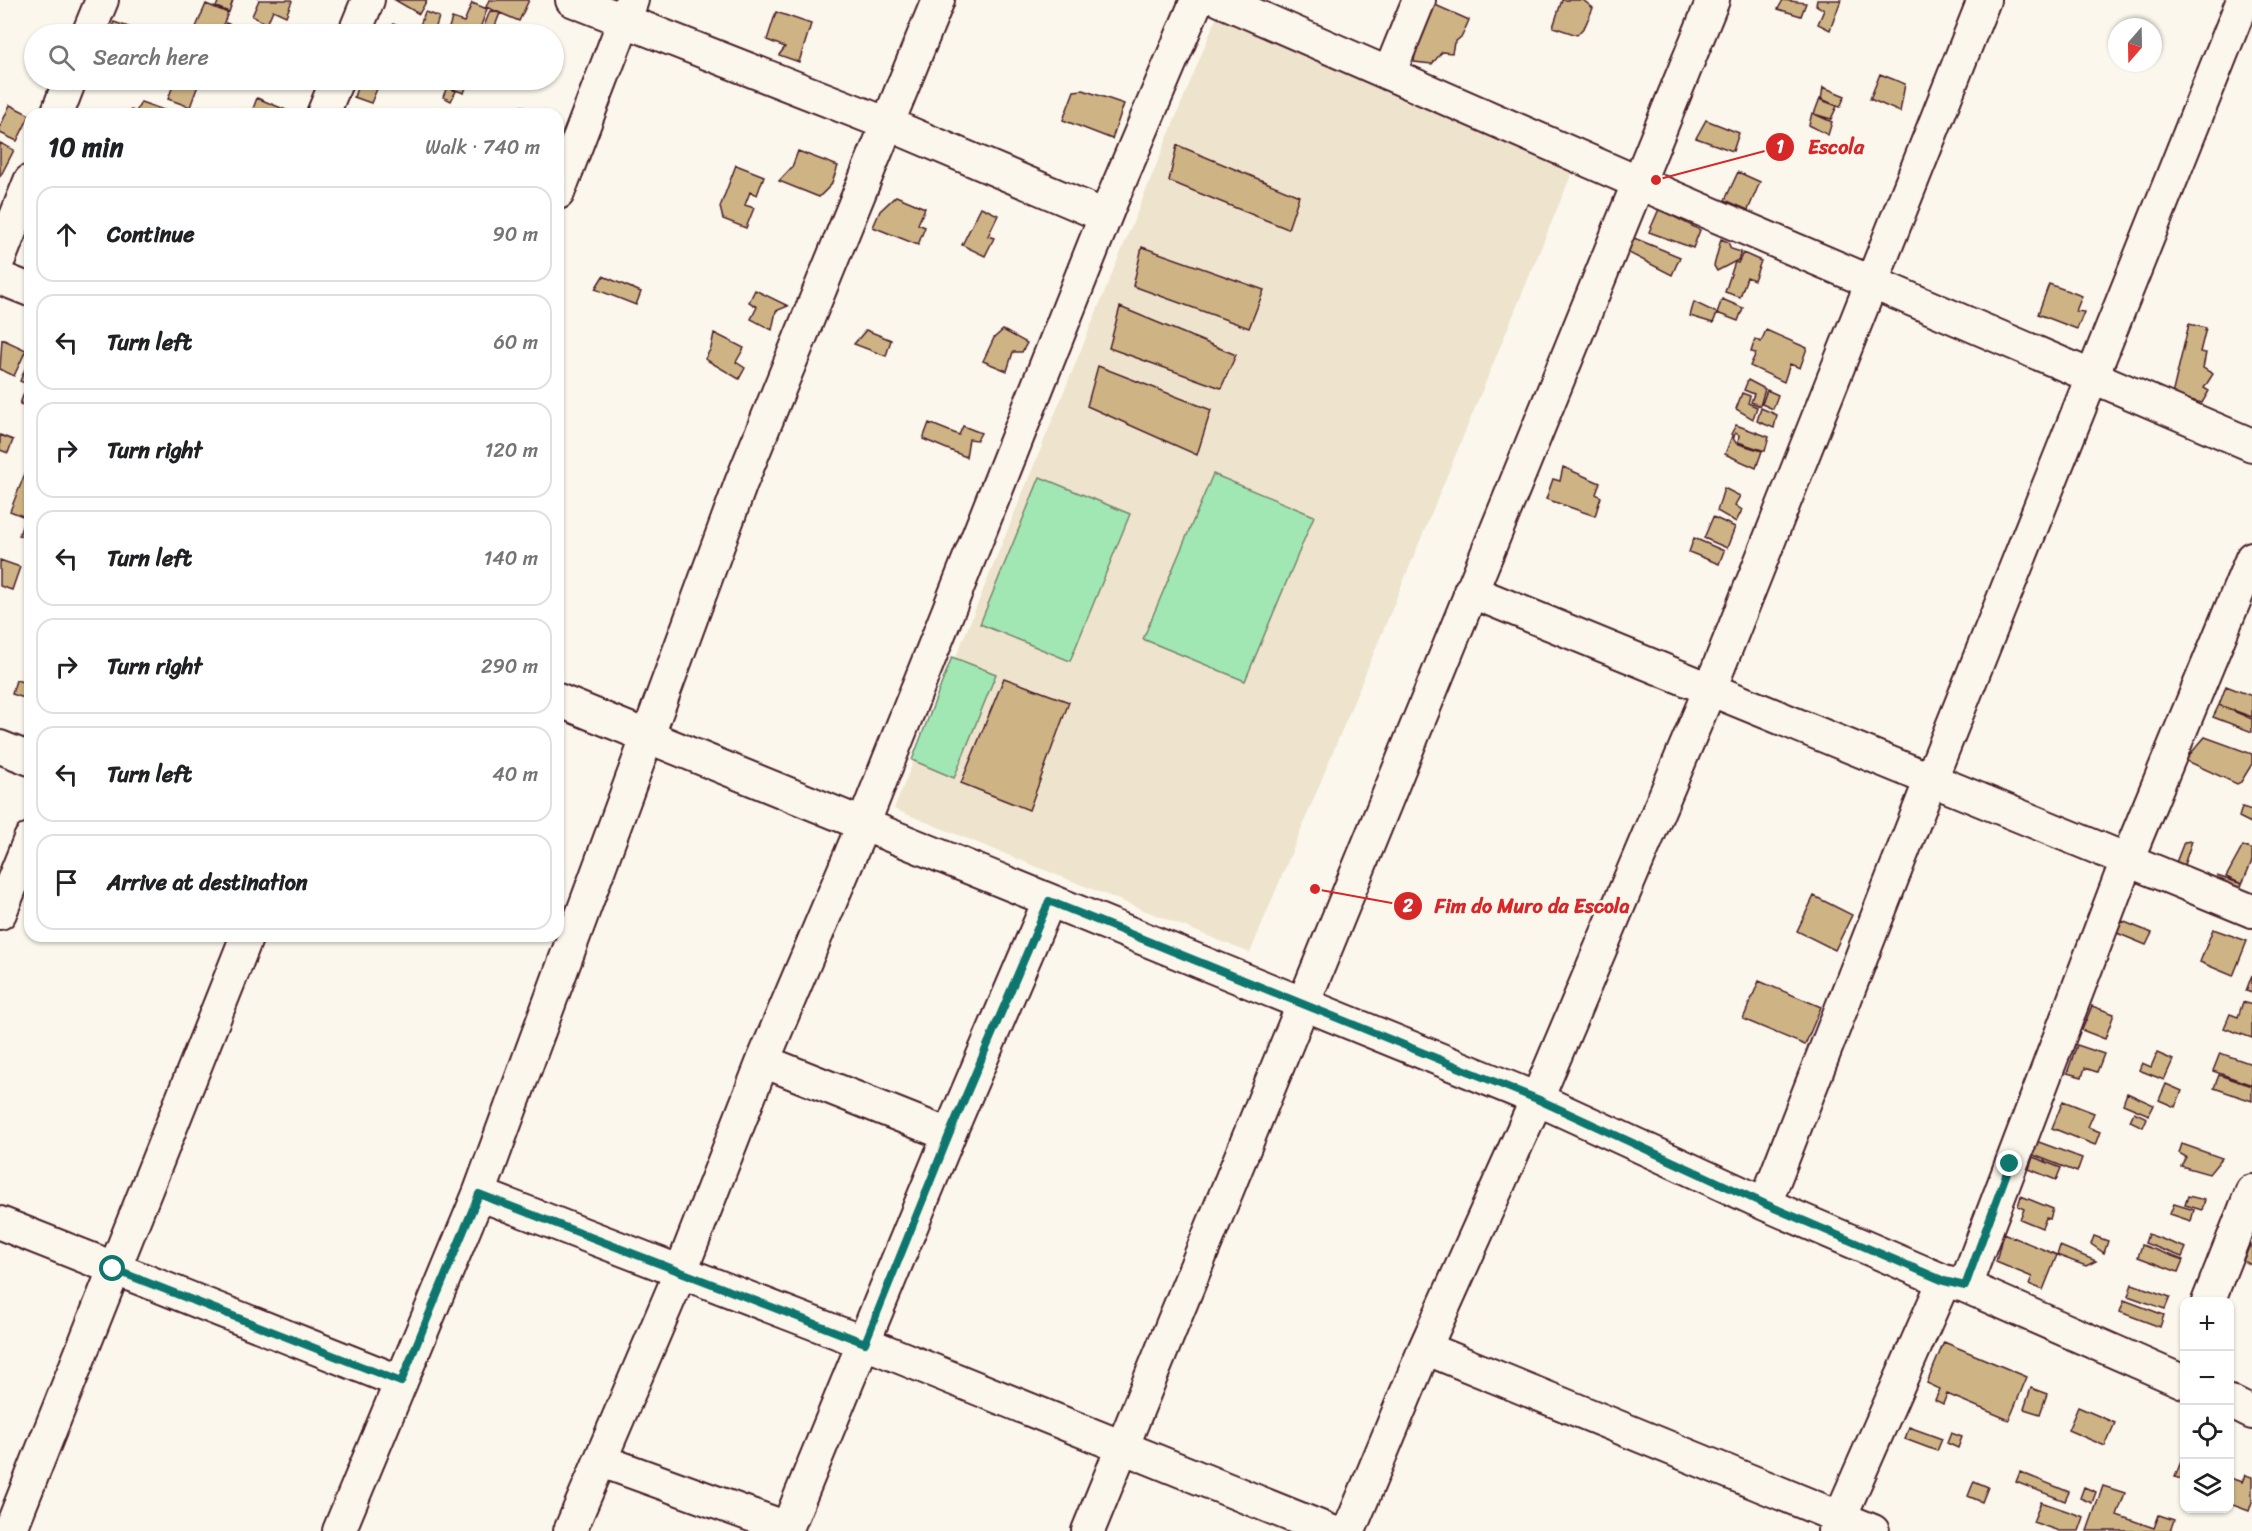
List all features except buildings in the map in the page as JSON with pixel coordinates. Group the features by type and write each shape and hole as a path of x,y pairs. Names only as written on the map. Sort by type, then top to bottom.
{"street":[{"path":"92,24 102,0"},
{"path":"358,24 368,0"},
{"path":"572,0 627,11 1105,216"},
{"path":"339,1531 479,1194 741,483 938,0"},
{"path":"570,1531 602,1461 681,1271 763,1061 863,825 1105,216 1197,0"},
{"path":"1220,0 1637,182 2252,445"},
{"path":"1389,74 1419,0"},
{"path":"1088,1531 1713,0"},
{"path":"1349,1531 1425,1348 1537,1099 1710,688 1984,0"},
{"path":"1765,1204 1931,779 2094,378 2243,0"},
{"path":"564,177 627,11"},
{"path":"59,108 66,90"},
{"path":"325,108 333,90"},
{"path":"0,257 24,196"},
{"path":"0,278 24,288"},
{"path":"1837,1524 1955,1283 2252,558"},
{"path":"1470,591 2252,910"},
{"path":"564,702 1537,1099 1765,1204 1955,1283 2180,1372"},
{"path":"0,747 24,757"},
{"path":"0,913 24,854"},
{"path":"602,1461 787,1530 949,1135 1049,901"},
{"path":"10,1531 246,942"},
{"path":"763,1061 949,1135"},
{"path":"2210,1297 2252,1191"},
{"path":"479,1194 1123,1445 1330,1531"},
{"path":"0,1223 401,1382"},
{"path":"1425,1348 1837,1524 1873,1531"},
{"path":"2234,1404 2252,1413"}],"shaded area":[{"path":"1217,16 1576,163 1250,953 894,809"}],"green space":[{"path":"1213,474 1314,516 1245,681 1143,639"},
{"path":"1040,477 1130,514 1070,661 980,624"},
{"path":"952,657 996,674 954,778 912,760"}],"place":[{"name":"Escola","path":"1656,180"},
{"name":"Fim do Muro da Escola","path":"1315,889"}],"route":[{"path":"113,1269 401,1382 479,1194 865,1343 949,1135 1049,901 1537,1099 1765,1204 1944,1281 1965,1286 2010,1164"}]}
